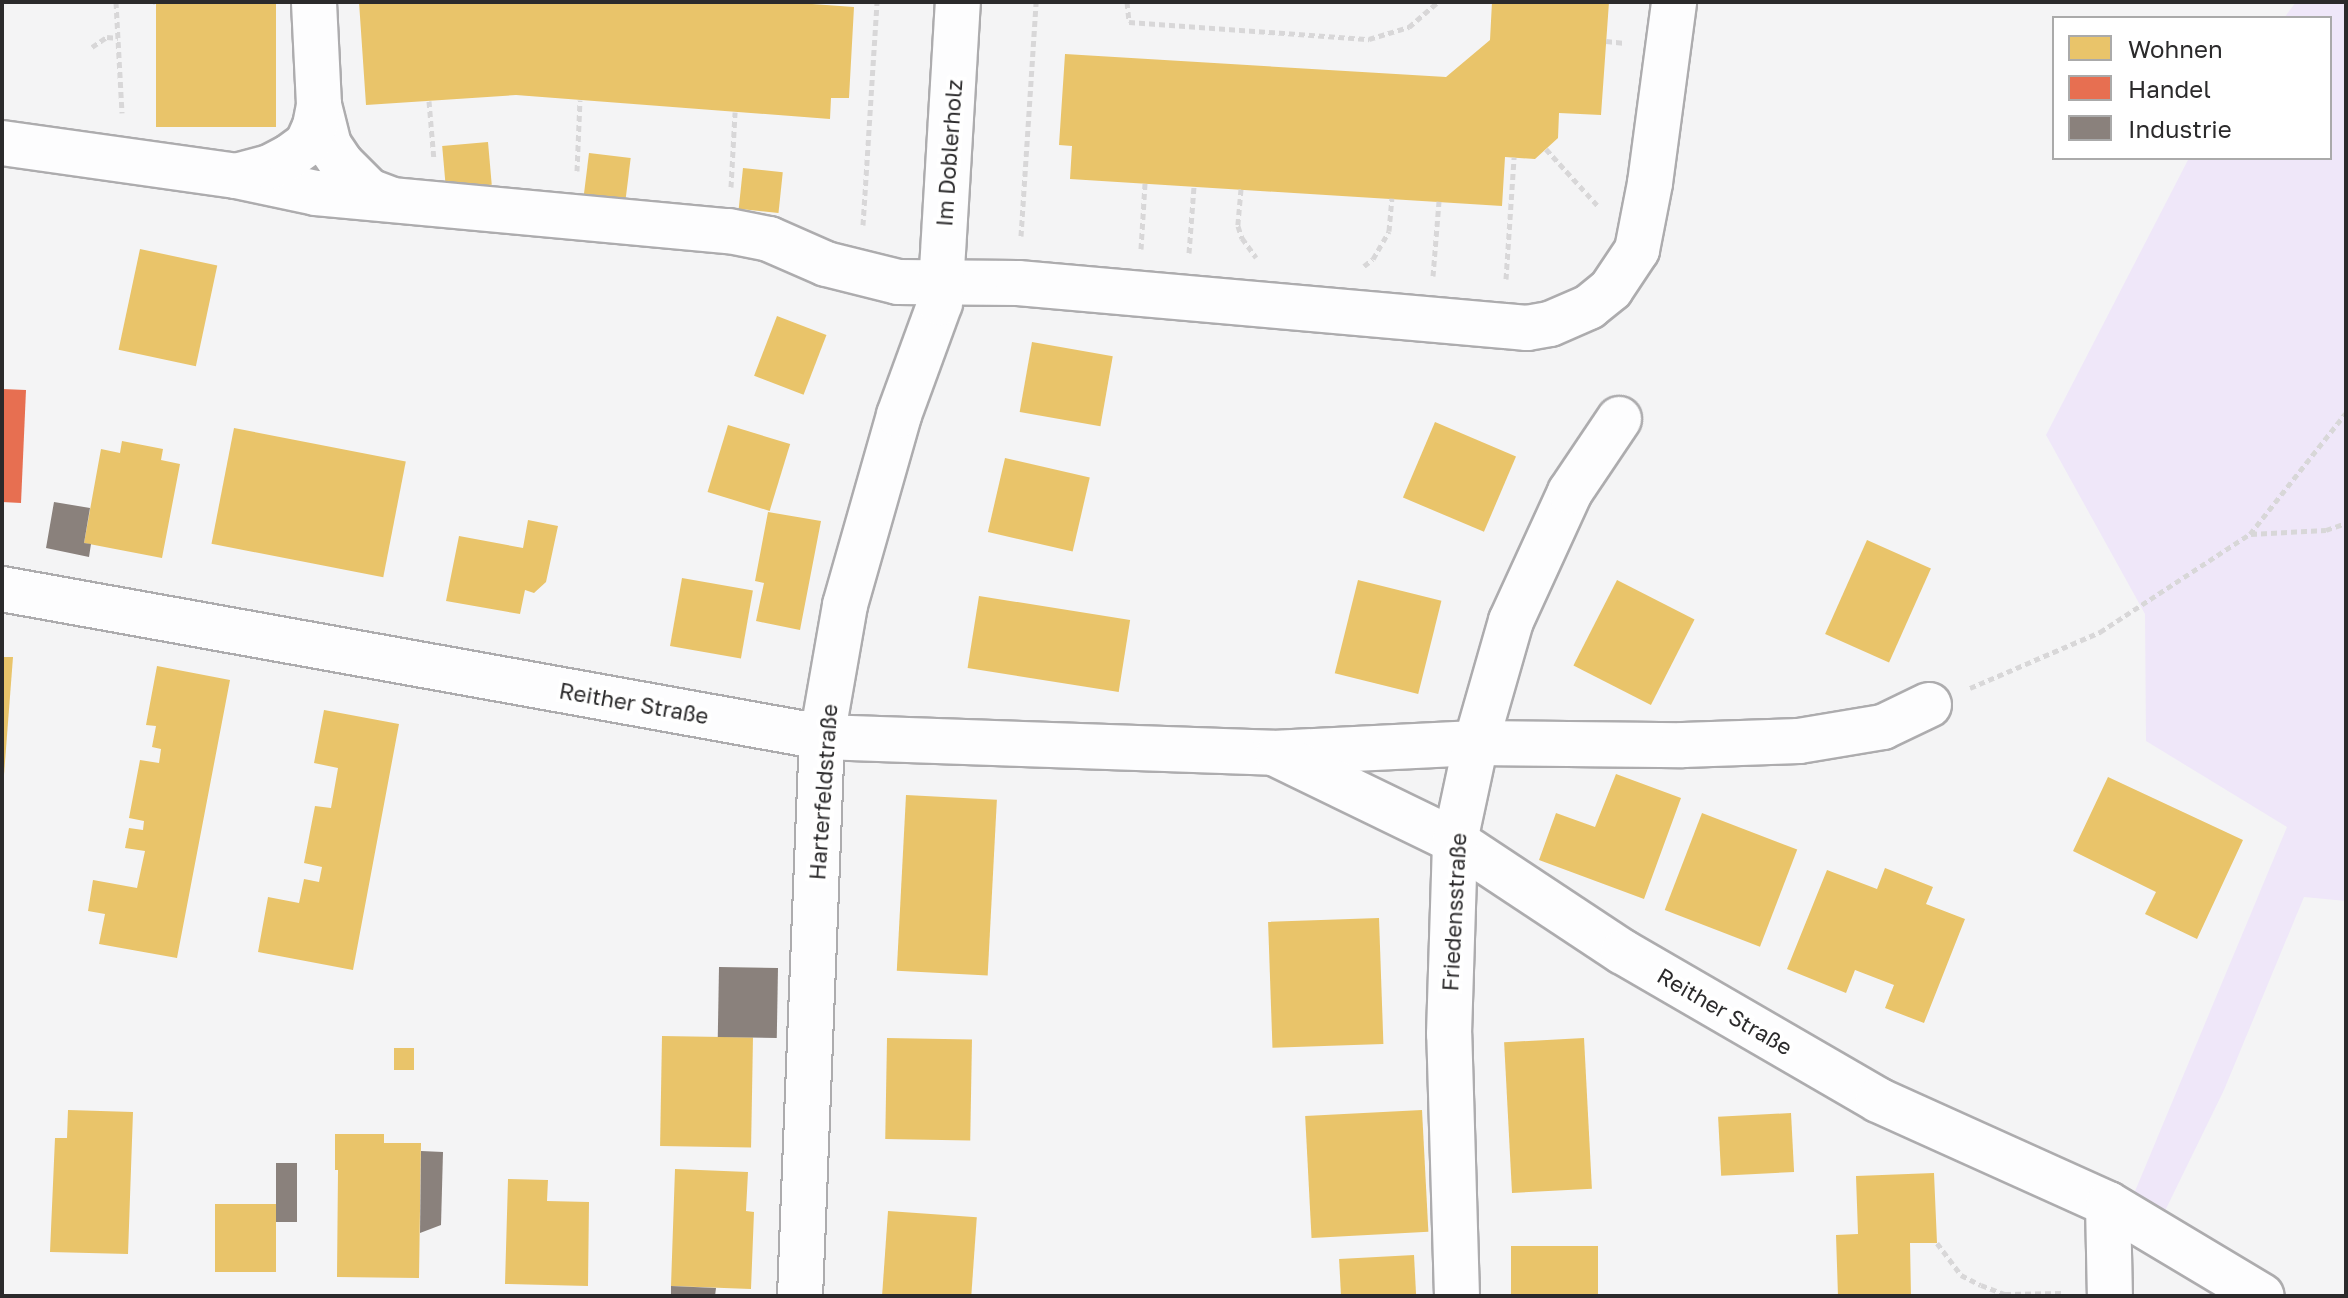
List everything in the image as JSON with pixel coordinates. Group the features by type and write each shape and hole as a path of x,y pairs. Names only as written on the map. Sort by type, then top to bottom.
{"street":[{"path":"314,2 319,105 329,145 341,163 369,191 390,200"},
{"name":"Im Doblerholz","path":"940,293 958,2"},
{"path":"2,143 236,176 316,193 729,231 769,239 860,274 940,293 1018,283 1502,328 1550,324 1589,307 1611,289 1637,250 1650,183 1674,2"},
{"path":"236,176 270,167 307,144 319,105"},
{"name":"Harterfeldstraße","path":"800,1296 822,737 845,605 899,415 940,293"},
{"name":"Friedensstraße","path":"1457,1296 1449,1034 1455,841 1476,743 1511,621 1570,492 1619,419"},
{"name":"Reither Straße","path":"2,589 822,737 1273,753 1476,743 1683,745 1799,741 1883,727 1929,705"},
{"name":"Reither Straße","path":"1273,753 1455,841 1623,952 1878,1100 2108,1204 2262,1296"},
{"path":"2108,1204 2110,1294"}],"path":[{"path":"116,2 124,161"},
{"path":"860,274 877,2"},
{"path":"1018,283 1036,2"},
{"path":"1127,2 1129,22 1369,39 1409,27 1438,2"},
{"path":"92,47 107,37 118,38"},
{"path":"575,217 580,100"},
{"path":"429,101 438,204"},
{"path":"729,231 735,112"},
{"path":"1546,149 1637,250"},
{"path":"1502,328 1514,157"},
{"path":"1138,294 1145,183"},
{"path":"1192,215 1194,187"},
{"path":"1241,189 1238,226 1242,238 1283,284 1282,307"},
{"path":"1331,312 1337,287 1373,259 1383,245 1389,231 1392,198"},
{"path":"1437,230 1439,201"},
{"path":"1929,705 2100,632 2250,534 2346,413"},
{"path":"2250,534 2326,530 2346,523"},
{"path":"1937,1243 1961,1275 2005,1294 2110,1294"}],"shaded area":[{"path":"2296,2 2346,2 2346,901 2304,897 2224,1090 2162,1217 2133,1196 2287,827 2146,741 2145,614 2046,435 2188,160 2332,160 2332,16 2286,16"}],"building: Wohnen":[{"path":"156,2 276,2 276,127 156,127"},
{"path":"359,2 784,2 854,7 849,98 831,98 830,119 516,95 366,105"},
{"path":"1492,2 1609,2 1601,115 1559,113 1558,138 1535,159 1505,157 1502,206 1070,179 1072,146 1059,145 1065,54 1446,77 1490,40"},
{"path":"488,142 492,185 446,189 442,146"},
{"path":"589,153 631,158 626,200 584,195"},
{"path":"743,168 783,172 778,213 739,209"},
{"path":"140,249 217,265 196,366 119,350"},
{"path":"777,316 826,335 804,395 754,376"},
{"path":"1032,342 1113,356 1100,426 1020,412"},
{"path":"1435,422 1516,456 1484,532 1403,497"},
{"path":"728,425 790,444 770,511 708,492"},
{"path":"234,428 406,461 383,577 211,544"},
{"path":"122,441 163,449 161,460 180,464 162,558 84,543 101,449 120,453"},
{"path":"1005,458 1090,478 1073,552 988,532"},
{"path":"768,512 821,521 800,630 756,621 764,583 755,581"},
{"path":"528,520 558,526 546,582 534,593 525,590 520,614 446,601 459,536 523,548"},
{"path":"1867,540 1931,568 1889,663 1825,634"},
{"path":"682,578 753,591 741,658 670,646"},
{"path":"1358,580 1441,601 1418,694 1335,673"},
{"path":"1617,580 1695,619 1651,705 1573,666"},
{"path":"979,596 1130,620 1119,692 968,668"},
{"path":"2,657 13,657 4,775 2,775"},
{"path":"157,666 230,680 177,958 99,944 105,914 88,911 93,880 137,888 145,851 125,848 129,828 143,830 144,821 129,818 140,760 159,763 161,749 152,747 156,726 146,725"},
{"path":"324,710 399,724 353,970 258,952 268,897 299,903 304,879 319,882 322,867 304,863 315,806 331,808 338,768 314,763"},
{"path":"1616,774 1681,798 1644,899 1539,860 1556,813 1595,827"},
{"path":"2108,777 2243,840 2197,939 2145,914 2156,892 2073,851"},
{"path":"906,795 997,800 988,976 897,971"},
{"path":"1702,813 1797,850 1760,947 1665,910"},
{"path":"1885,868 1933,887 1926,904 1965,919 1924,1023 1885,1008 1894,985 1855,970 1846,993 1787,969 1827,870 1877,889"},
{"path":"1379,918 1383,1044 1272,1048 1268,922"},
{"path":"662,1036 753,1038 751,1148 660,1146"},
{"path":"887,1038 972,1039 970,1140 885,1139"},
{"path":"1584,1038 1592,1189 1512,1193 1504,1042"},
{"path":"394,1048 414,1048 414,1070 394,1070"},
{"path":"68,1110 133,1112 128,1254 50,1252 55,1138 67,1138"},
{"path":"1422,1110 1428,1232 1312,1238 1305,1116"},
{"path":"1791,1113 1794,1172 1721,1176 1718,1117"},
{"path":"335,1134 384,1134 384,1143 421,1143 419,1278 337,1277 338,1170 335,1170"},
{"path":"675,1169 748,1172 746,1211 754,1212 751,1289 671,1286"},
{"path":"1934,1173 1937,1243 1910,1243 1911,1296 1838,1296 1836,1235 1858,1234 1856,1176"},
{"path":"508,1179 548,1180 547,1201 589,1202 588,1286 505,1284"},
{"path":"215,1204 276,1204 276,1272 215,1272"},
{"path":"888,1211 977,1217 971,1296 882,1296"},
{"path":"1511,1246 1598,1246 1598,1296 1511,1296"},
{"path":"1414,1255 1416,1296 1341,1296 1339,1259"}],"building: Handel":[{"path":"2,389 26,390 21,503 2,502"}],"building: Industrie":[{"path":"54,502 90,508 84,543 91,544 89,557 46,548"},
{"path":"719,967 778,968 777,1038 718,1037"},
{"path":"421,1151 443,1152 441,1225 420,1233"},
{"path":"276,1163 297,1163 297,1222 276,1222"},
{"path":"671,1286 716,1288 715,1296 671,1296"}]}
